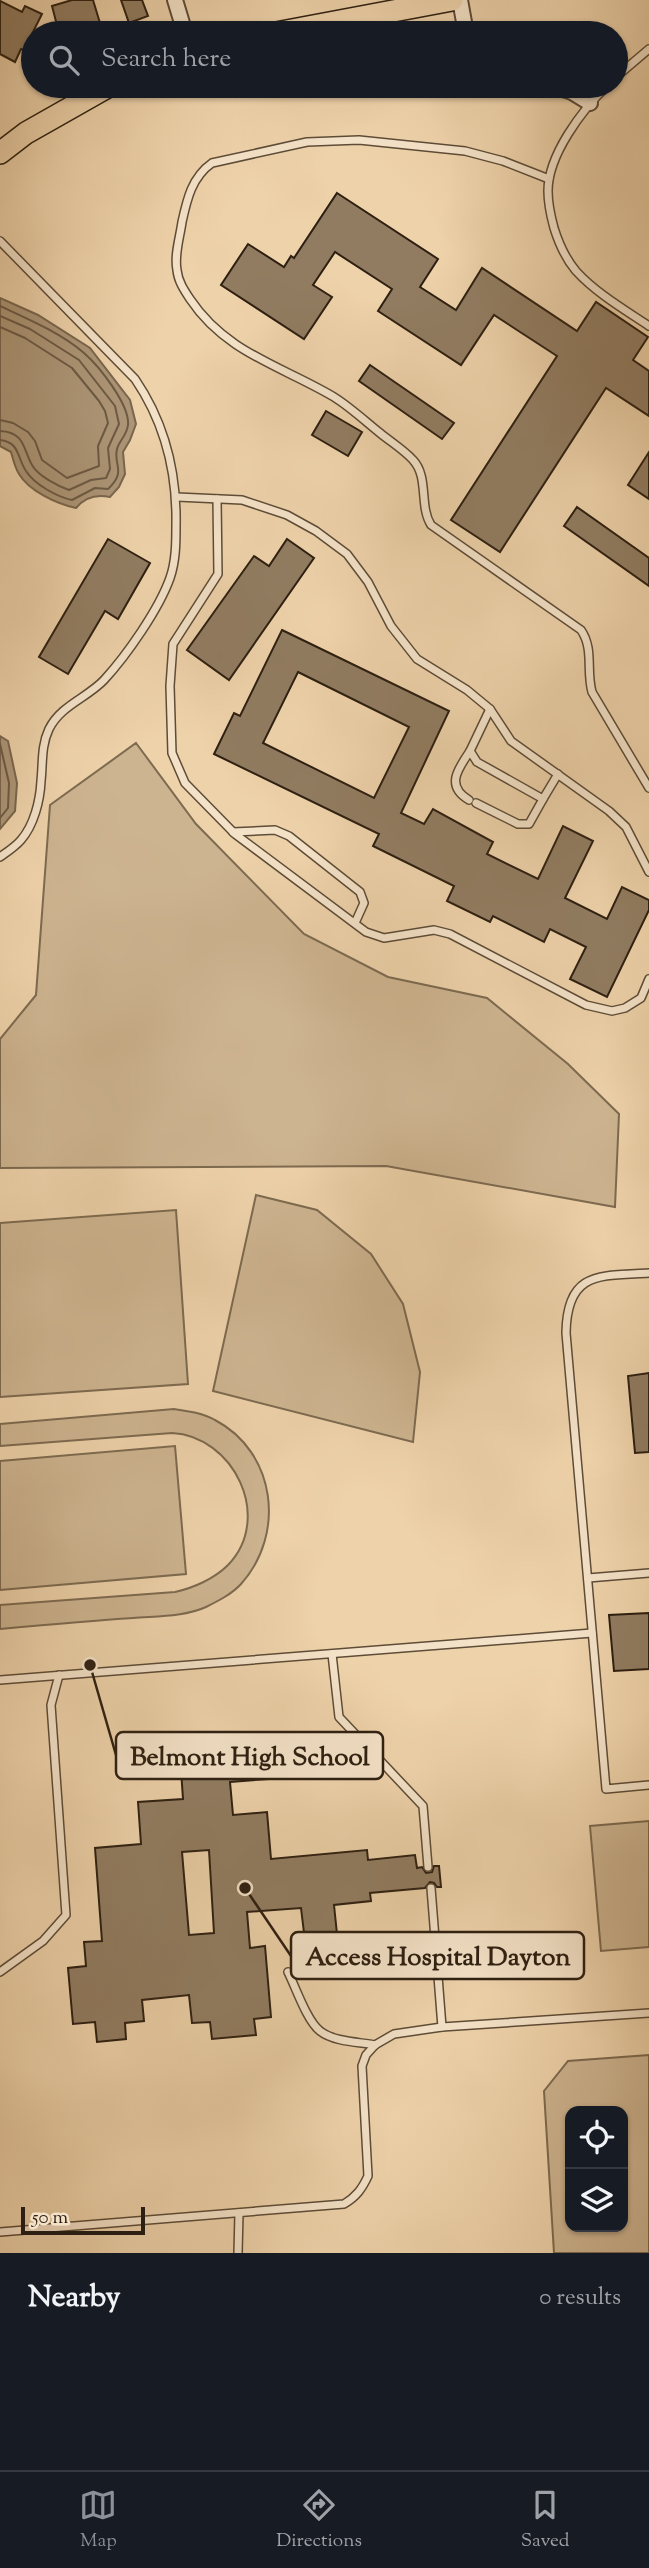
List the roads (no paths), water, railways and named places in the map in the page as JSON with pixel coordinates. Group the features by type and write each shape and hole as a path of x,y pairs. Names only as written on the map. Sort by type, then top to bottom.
{"main road":[{"path":"340,21 452,0"},
{"path":"0,153 26,133 88,98"}],"street":[{"path":"175,0 181,21"},
{"path":"460,0 464,21"},
{"path":"582,98 590,103"}],"lane":[{"path":"628,67 649,49"},
{"path":"595,98 578,119 555,160 548,192 551,215 558,240 567,259 578,273 649,326"},
{"path":"549,179 503,161 466,151 359,140 307,142 212,163 202,170 194,181 184,215 177,270 181,285 188,296 215,328 266,363 343,402 413,460 421,477 425,515 432,525 580,630 590,649 589,679 592,692 649,788"},
{"path":"0,241 135,379 148,398 168,449 177,497 176,544 171,576 153,615 103,681 69,705 50,726 42,747 41,783 36,813 21,840 0,857"},
{"path":"177,497 242,500 287,515 316,531 346,554 368,582 391,626 417,659 490,709 511,741 610,811 626,827 649,872"},
{"path":"217,499 218,573 173,644 170,685 172,753 185,783 233,832 366,932 384,938 434,930 450,934 586,1006 612,1011 625,1008 641,998 649,979"},
{"path":"490,709 460,766 455,784 460,794 518,824 525,825 529,824 558,775"},
{"path":"470,751 477,762 542,799"},
{"path":"233,832 275,830 289,836 360,892 364,903 355,923"},
{"path":"649,1273 607,1275 591,1279 570,1298 566,1313 606,1789 649,1785"},
{"path":"588,1578 649,1573"},
{"path":"0,1680 592,1633"},
{"path":"332,1654 339,1717 423,1806 428,1867"},
{"path":"0,1972 43,1941 66,1915 51,1705 59,1675"},
{"path":"430,1888 442,2027"},
{"path":"288,1972 313,2023 321,2032 375,2045"},
{"path":"0,2232 344,2204 362,2189 369,2167 361,2079 366,2055 375,2045 394,2034 442,2027 649,2012"},
{"path":"238,2253 239,2213"}],"water":[{"path":"0,298 38,315 90,348 130,400 136,424 123,452 125,474 110,497 91,497 76,508 52,500 29,486 16,469 11,452 0,446"},
{"path":"0,736 8,741 17,783 15,811 0,829"}],"place":[{"name":"Belmont High School","path":"90,1665"},
{"name":"Access Hospital Dayton","path":"245,1888"}]}
